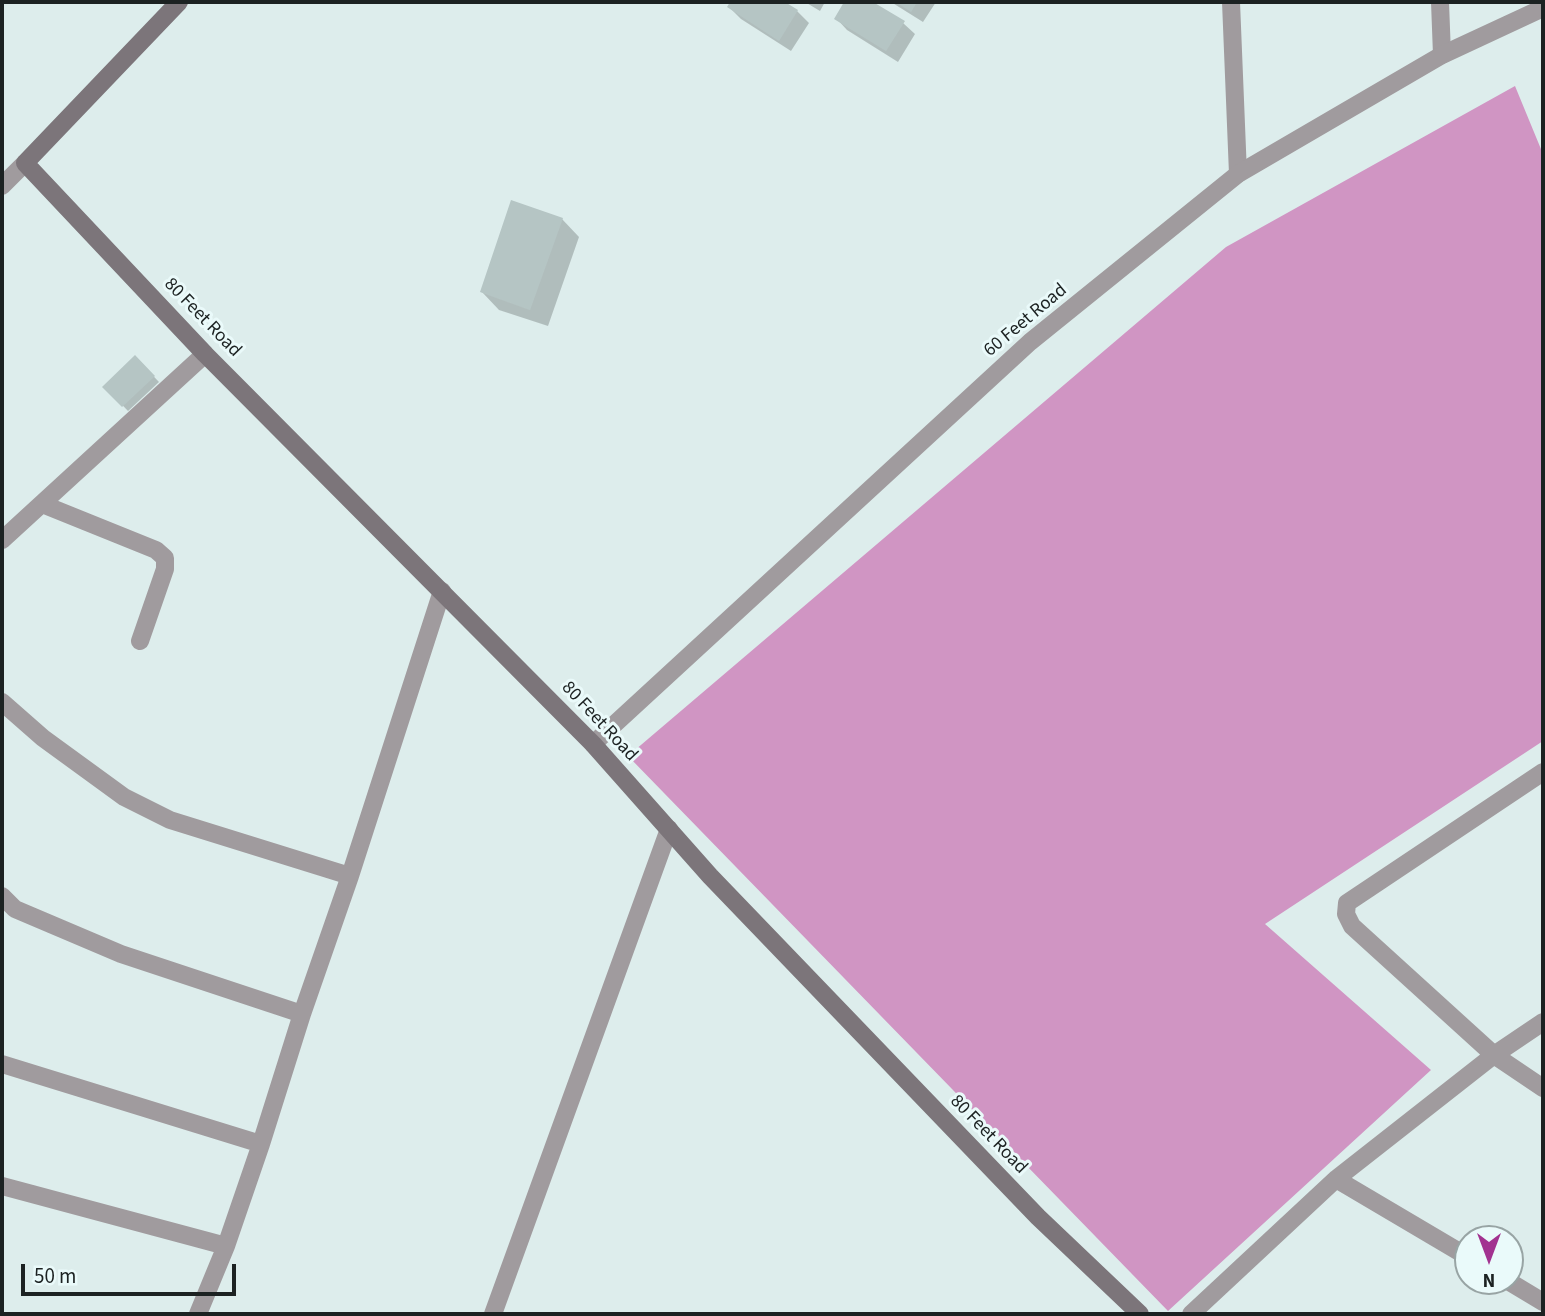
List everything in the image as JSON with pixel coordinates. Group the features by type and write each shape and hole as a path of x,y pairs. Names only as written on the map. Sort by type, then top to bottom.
{"main road":[{"path":"25,163 179,2"},
{"name":"80 Feet Road","path":"25,163 205,354 593,744 710,876 1029,1207 1140,1314"}],"street":[{"path":"1231,2 1238,174"},
{"path":"1440,2 1442,55"},
{"name":"60 Feet Road","path":"593,744 1030,342 1238,174 1442,55 1543,8"},
{"path":"2,186 25,163"},
{"path":"2,540 205,354"},
{"path":"42,504 156,550 165,558 165,569 140,641"},
{"path":"198,1314 226,1245 261,1144 442,591"},
{"path":"2,702 43,738 124,797 170,820 350,876"},
{"path":"1543,772 1347,903 1346,914 1352,926 1494,1055 1543,1088"},
{"path":"494,1314 668,829"},
{"path":"2,896 8,907 121,954 302,1014"},
{"path":"1191,1314 1336,1180 1494,1055 1543,1022"},
{"path":"2,1065 261,1144"},
{"path":"1336,1180 1454,1249"},
{"path":"2,1186 226,1245"},
{"path":"1524,1291 1543,1302"}],"shaded area":[{"path":"1515,86 1543,154 1543,741 1265,924 1431,1070 1168,1311 628,756 1226,247"}],"building":[{"path":"730,2 785,2 798,10 779,41 727,7"},
{"path":"844,2 873,2 905,21 886,51 834,19"},
{"path":"896,2 917,2 911,12"},
{"path":"511,200 563,218 530,310 480,292"},
{"path":"135,355 155,376 122,407 102,387"}]}
